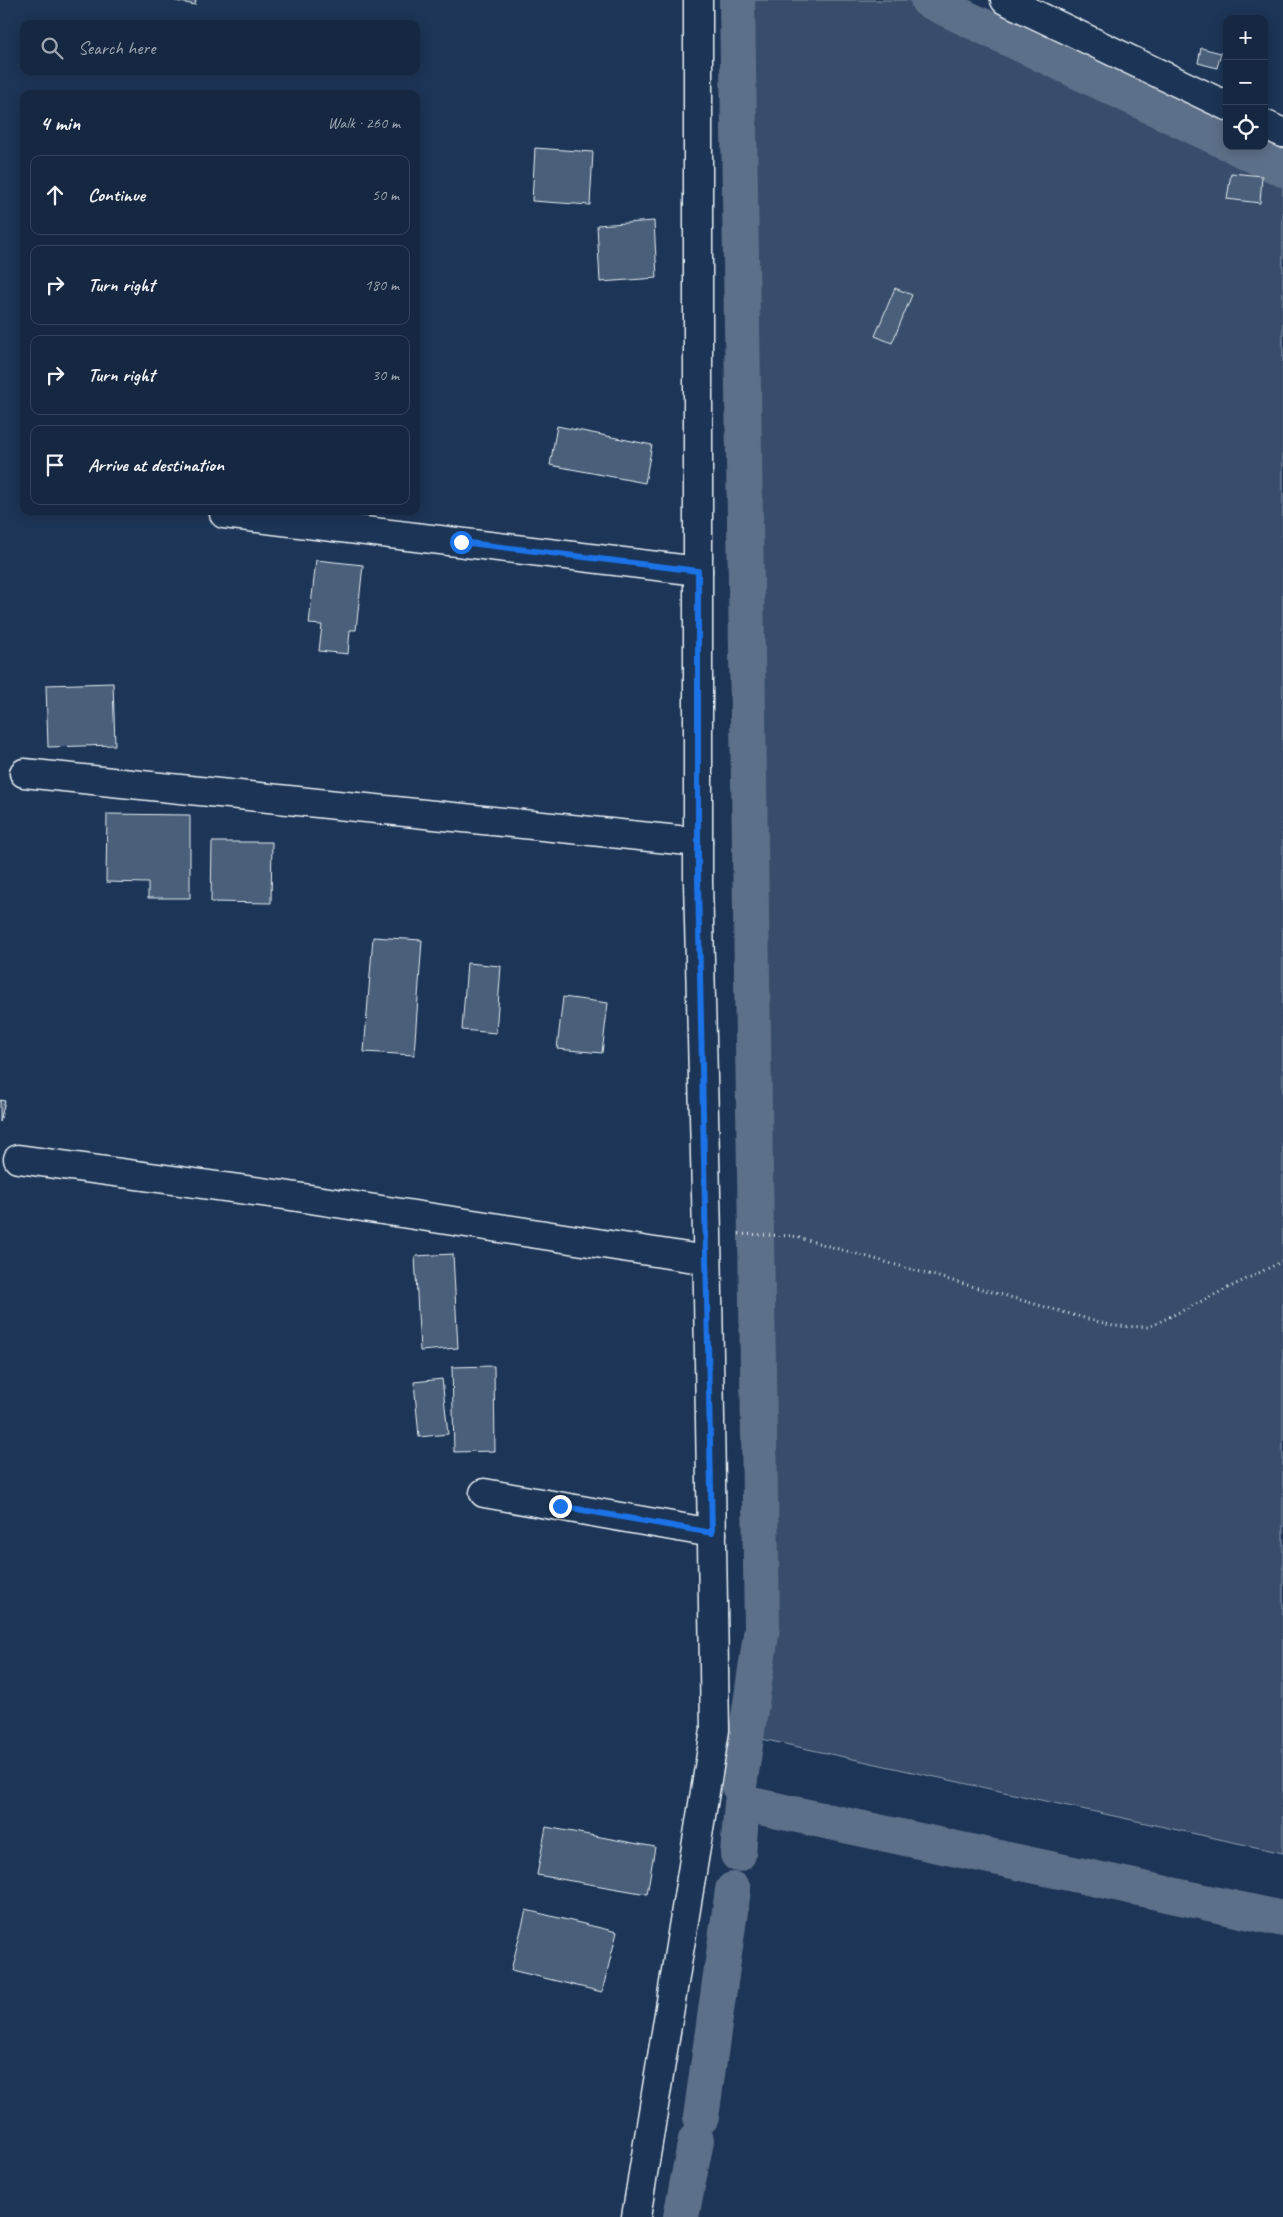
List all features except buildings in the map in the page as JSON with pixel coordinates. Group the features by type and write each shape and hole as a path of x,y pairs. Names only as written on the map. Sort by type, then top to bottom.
{"street":[{"path":"636,2217 715,1730 698,842 698,0"},
{"path":"1005,0 1225,105"},
{"path":"1268,126 1283,133"},
{"path":"232,515 698,571"},
{"path":"24,773 698,842"},
{"path":"18,1159 284,1195 707,1260"},
{"path":"484,1493 712,1533"}],"path":[{"path":"735,1234 793,1236 1113,1326 1149,1328 1283,1260"}],"shaded area":[{"path":"731,0 941,0 1223,132 1223,150 1262,150 1283,160 1283,1853 748,1736"}],"waterway":[{"path":"737,0 762,1628 739,1786"},
{"path":"928,0 1223,140"},
{"path":"1243,150 1283,169"},
{"path":"738,1854 742,1803 1283,1919"},
{"path":"701,2117 733,1890"},
{"path":"681,2217 696,2140"}],"route":[{"path":"461,542 698,571 698,882 712,1533 560,1506"}]}
